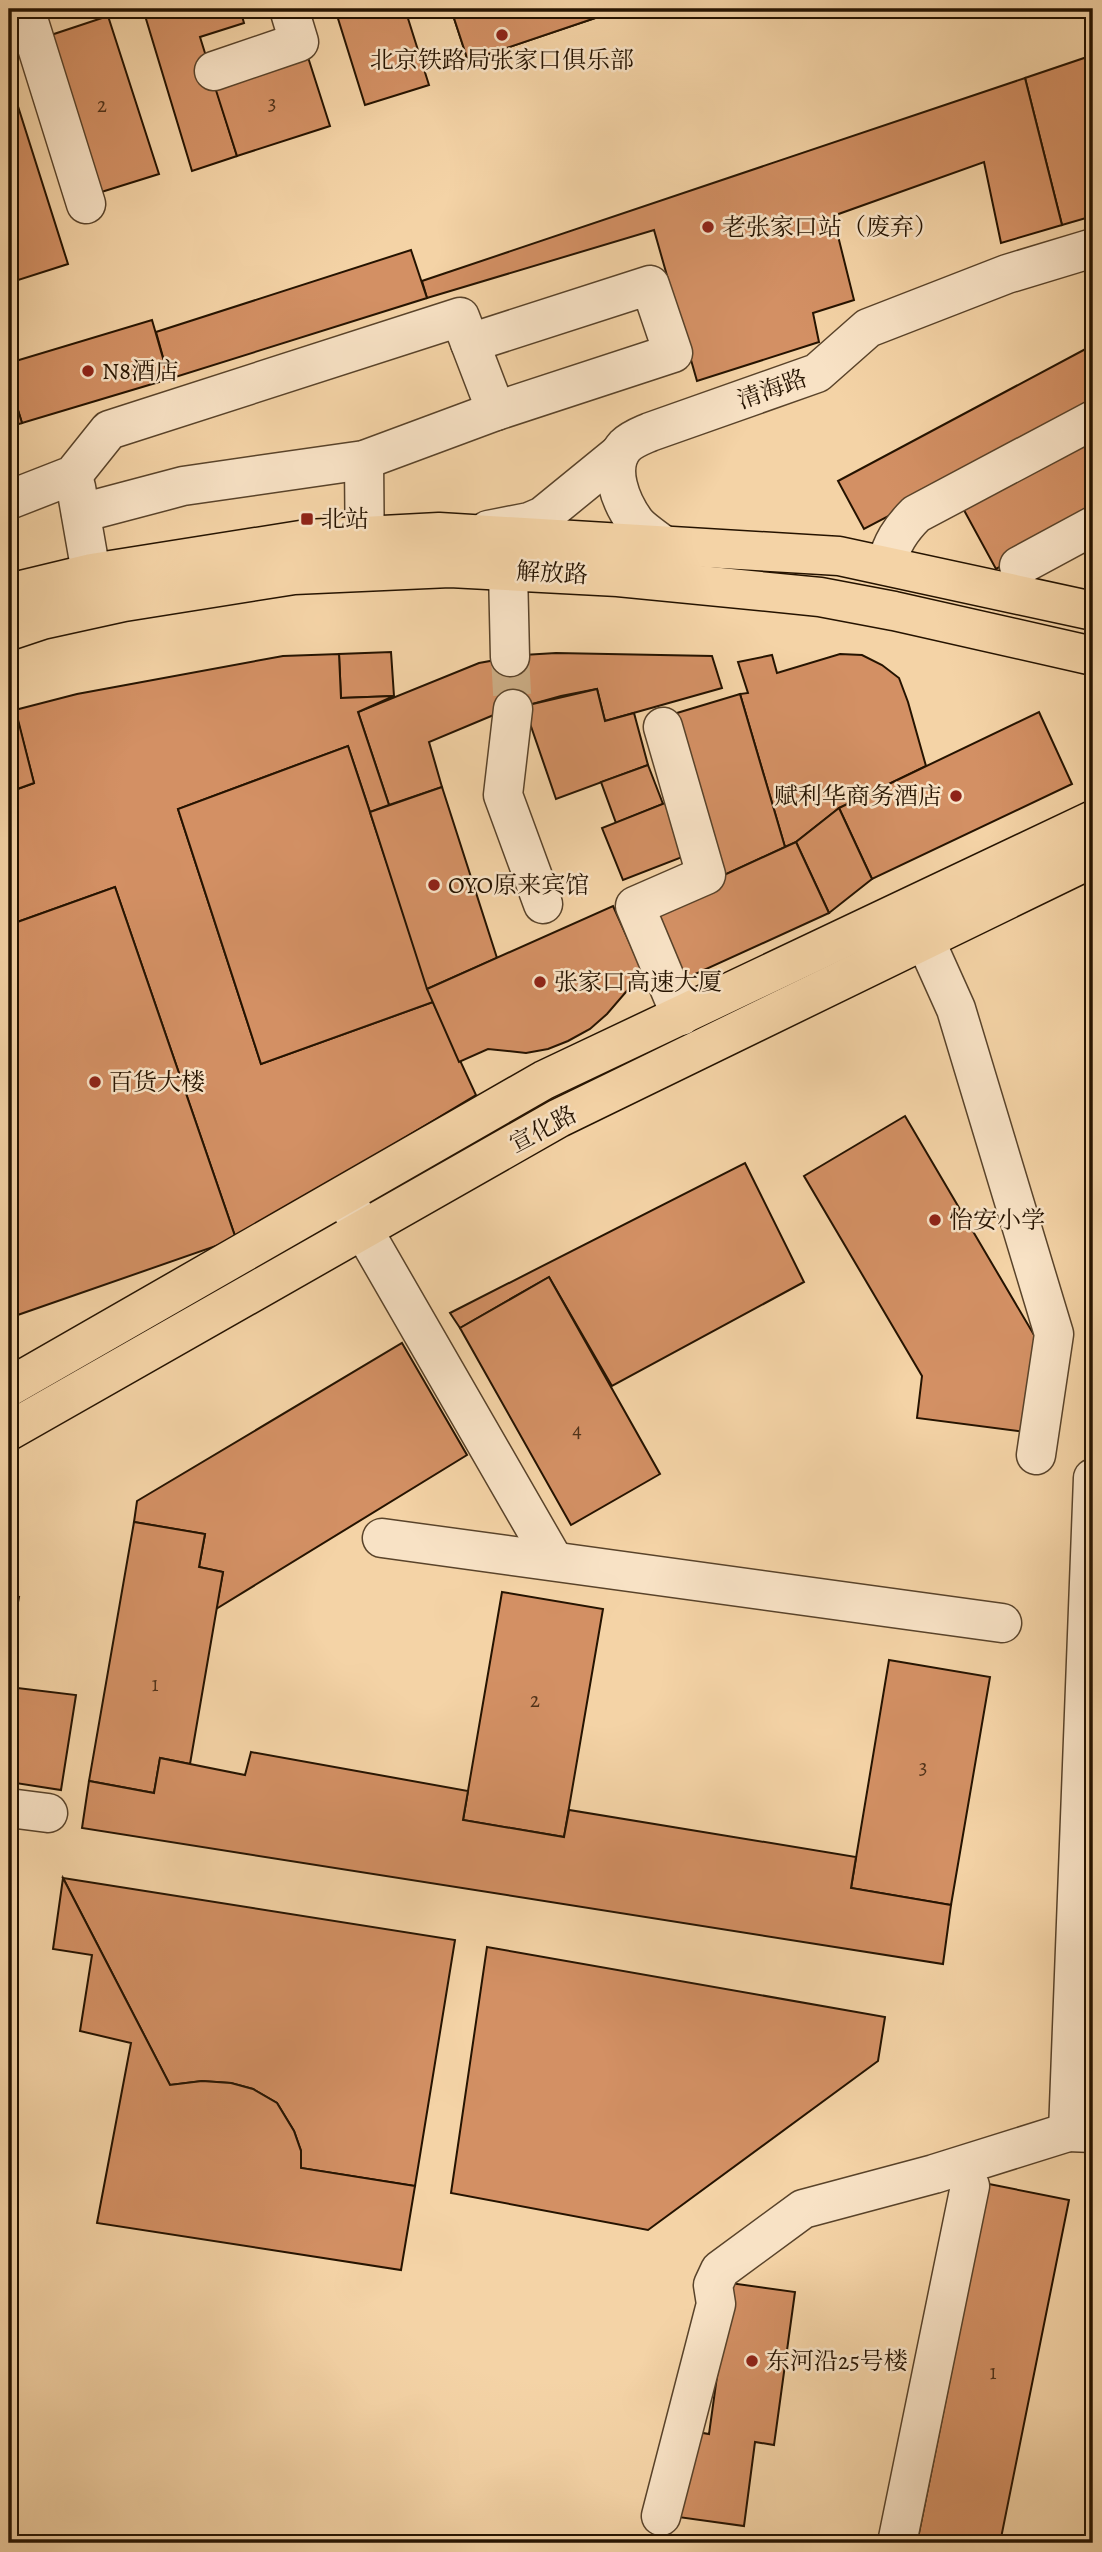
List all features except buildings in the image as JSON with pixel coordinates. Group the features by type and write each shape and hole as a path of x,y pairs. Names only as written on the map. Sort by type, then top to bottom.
{"main road":[{"name":"解放路","path":"9,593 95,591 307,539 365,554 439,532 468,551 510,553 662,544 839,555 1093,611"},
{"name":"解放路","path":"510,553 658,581 820,597 1093,656"},
{"name":"解放路","path":"9,631 42,620 95,591"},
{"name":"宣化路","path":"9,1387 544,1080 1093,820"},
{"name":"宣化路","path":"9,1430 559,1118 1093,858"}],"street":[{"path":"25,9 86,204"},
{"path":"214,71 299,42 289,9"},
{"name":"清海路","path":"468,551 543,516 637,437 817,373 868,328 1007,274 1093,248"},
{"path":"81,513 183,486 364,460 496,411 673,353 650,285 470,343"},
{"path":"9,500 73,475 110,430 460,317 496,411"},
{"path":"886,565 900,530 915,514 1093,420"},
{"path":"619,454 618,490 627,510 638,526 662,544 658,581"},
{"path":"364,460 365,554"},
{"path":"73,475 95,591"},
{"path":"1019,566 1093,526"},
{"path":"509,657 510,553"},
{"path":"513,709 503,795 543,904"},
{"path":"663,727 706,875 635,906 681,1016"},
{"path":"925,940 956,1009 1054,1334 1036,1455"},
{"path":"623,1043 641,1079"},
{"path":"344,1195 554,1561"},
{"path":"661,2516 716,2304 713,2285 720,2270 803,2209 1081,2133 1093,1478"},
{"path":"382,1538 1002,1623"},
{"path":"9,1808 48,1812"},
{"path":"897,2543 970,2186"}],"tunnel":[{"path":"510,657 513,709"}],"place":[{"name":"北京铁路局张家口俱乐部","path":"502,35"},
{"name":"老张家口站（废弃）","path":"708,227"},
{"name":"N8酒店","path":"88,371"},
{"name":"北站","path":"307,519"},
{"name":"赋利华商务酒店","path":"956,796"},
{"name":"OYO原来宾馆","path":"434,885"},
{"name":"张家口高速大厦","path":"540,982"},
{"name":"百货大楼","path":"95,1082"},
{"name":"怡安小学","path":"935,1220"},
{"name":"东河沿25号楼","path":"752,2361"}]}
